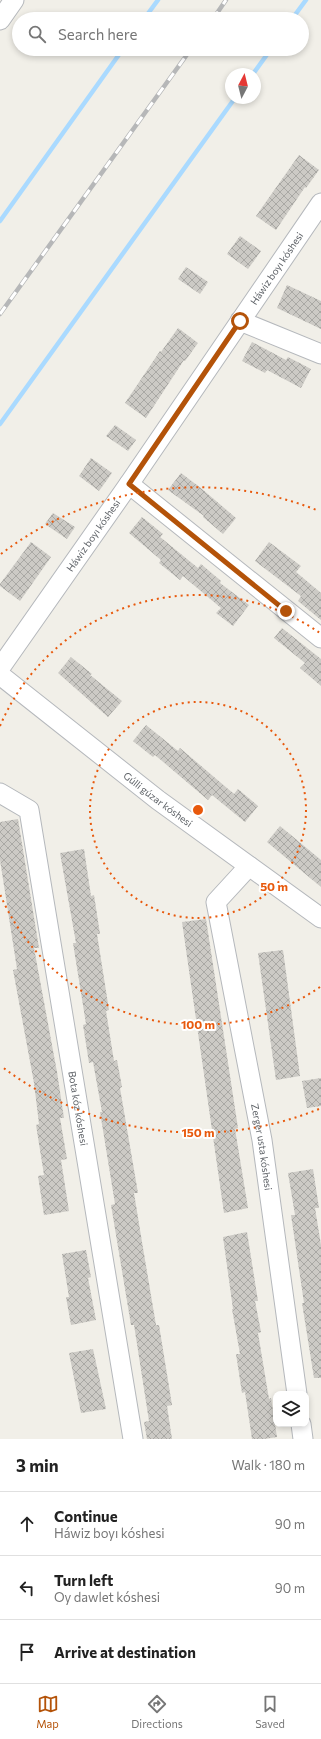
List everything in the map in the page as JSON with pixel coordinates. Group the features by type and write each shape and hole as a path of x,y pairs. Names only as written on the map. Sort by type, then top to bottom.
{"street":[{"name":"Háwiz boyı kóshesi","path":"0,668 129,484 321,203"},
{"path":"240,321 321,354"},
{"path":"129,484 321,638"},
{"name":"Gúlli gúzar kóshesi","path":"0,675 158,800 321,918"},
{"name":"Bota kóz kóshesi","path":"0,793 29,810 133,1439"},
{"name":"Zerger usta kóshesi","path":"249,866 216,902 262,1140 297,1391"},
{"path":"302,1427 304,1439"}],"building":[{"path":"299,155 319,170 306,188 305,187 276,230 256,216"},
{"path":"240,236 261,251 248,269 227,254"},
{"path":"186,267 208,282 200,294 178,279"},
{"path":"287,285 321,301 321,329 277,308"},
{"path":"178,328 198,343 185,361 184,360 146,418 125,403 160,351 161,352"},
{"path":"252,342 286,360 288,357 311,369 301,388 267,370 265,373 242,361"},
{"path":"115,425 136,440 128,451 106,436"},
{"path":"91,458 112,473 99,491 79,476"},
{"path":"181,473 236,518 223,534 203,517 204,516 168,490"},
{"path":"53,513 75,527 67,539 45,524"},
{"path":"142,517 163,534 160,537 198,568 201,564 221,581 220,583 249,605 233,626 216,613 221,608 183,576 180,580 159,563 161,560 129,533"},
{"path":"31,542 51,557 20,601 0,586 0,584"},
{"path":"269,542 301,566 296,572 321,593 321,620 298,601 301,596 255,561"},
{"path":"282,628 321,659 321,686 300,668 305,663 274,638"},
{"path":"71,657 92,674 90,675 122,701 108,717 58,673"},
{"path":"146,725 178,751 180,748 234,794 238,789 258,806 245,822 212,795 208,800 155,755 153,757 133,741"},
{"path":"18,819 39,948 34,948 64,1118 60,1118 67,1159 61,1160 69,1211 44,1215 38,1176 44,1175 36,1125 39,1124 34,1083 13,970 17,969 0,860 0,822"},
{"path":"280,826 321,860 321,887 267,842"},
{"path":"84,849 91,896 94,895 100,934 97,934 109,1010 106,1011 114,1061 117,1060 122,1087 120,1088 138,1193 134,1193 156,1325 159,1325 172,1405 167,1406 172,1439 147,1439 144,1422 149,1421 134,1325 131,1325 111,1205 115,1204 100,1112 102,1112 93,1062 89,1063 83,1025 86,1024 73,943 76,943 60,853"},
{"path":"206,919 238,1128 235,1129 248,1208 224,1213 182,922"},
{"path":"283,950 300,1076 276,1080 258,953"},
{"path":"321,1078 321,1106 307,1108 302,1081"},
{"path":"313,1169 319,1208 315,1208 321,1245 321,1378 314,1378 302,1303 304,1303 291,1215 295,1215 288,1173"},
{"path":"247,1232 258,1301 255,1301 261,1332 258,1333 269,1399 271,1398 273,1427 275,1427 277,1437 252,1439 245,1392 242,1393 236,1354 240,1354 232,1309 223,1237"},
{"path":"86,1250 91,1277 88,1278 96,1320 71,1325 66,1297 69,1297 62,1254"},
{"path":"93,1349 106,1409 81,1413 69,1353"}],"waterway":[{"path":"149,12 158,0"},
{"path":"297,12 306,0"},
{"path":"0,221 118,56"},
{"path":"257,68 266,56"},
{"path":"0,424 231,104"}],"railway":[{"path":"218,12 226,0"},
{"path":"0,314 186,56"}],"route":[{"path":"240,321 129,484 286,611"}]}
